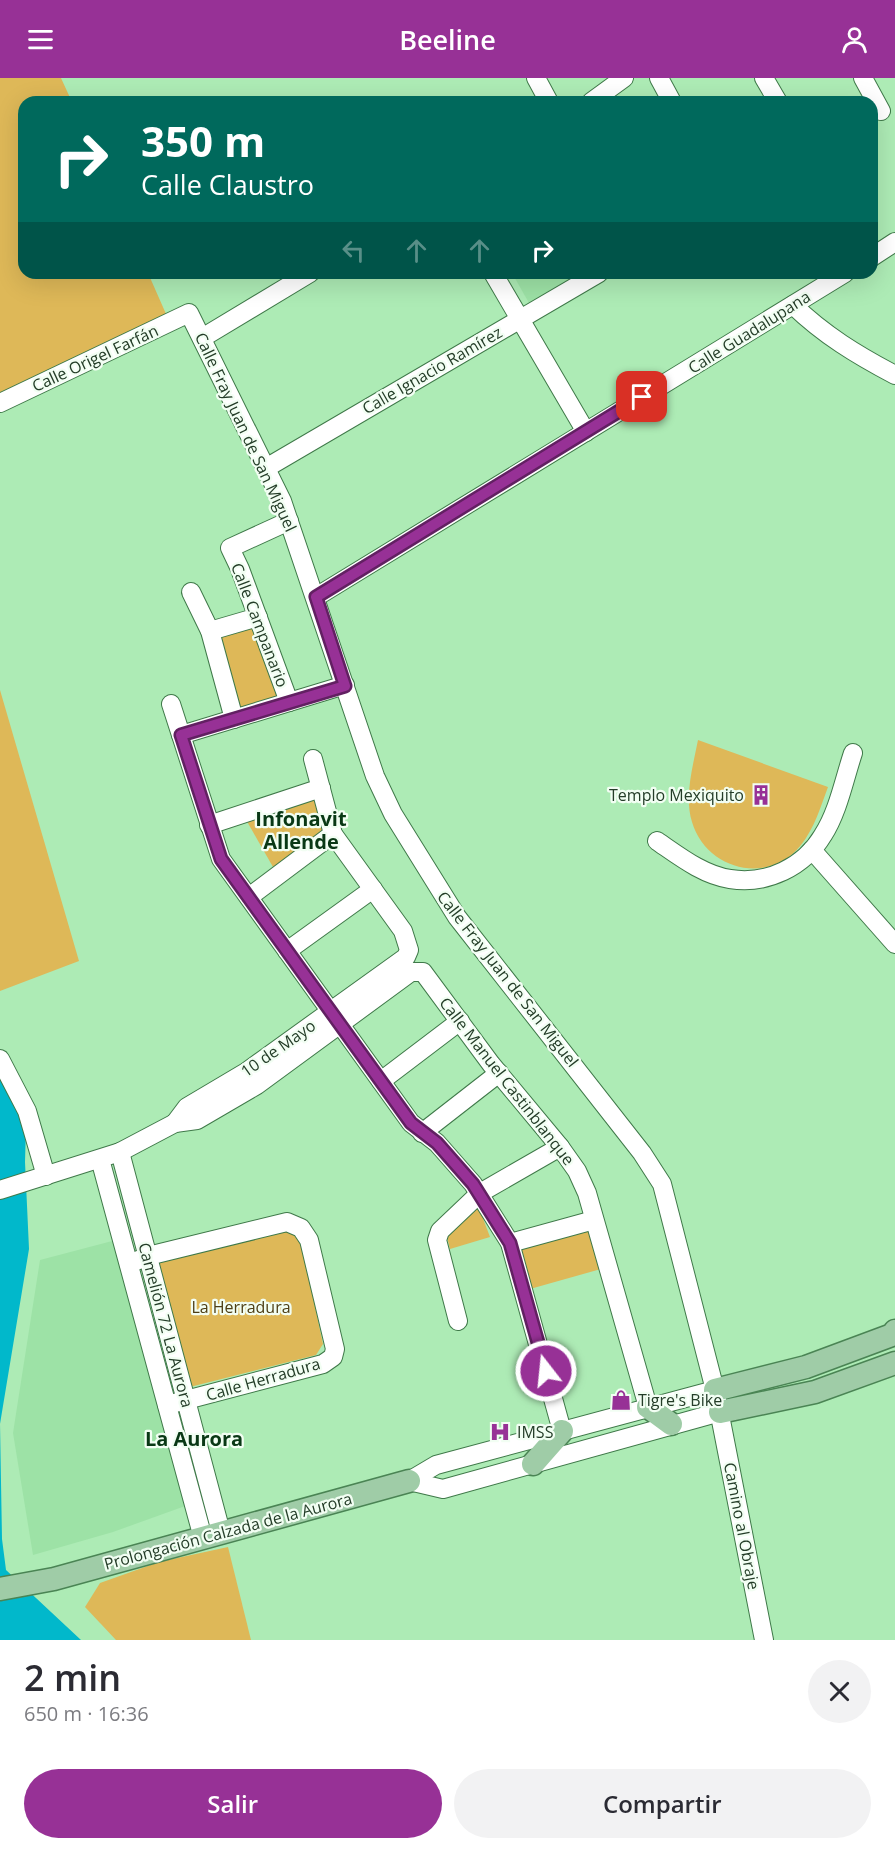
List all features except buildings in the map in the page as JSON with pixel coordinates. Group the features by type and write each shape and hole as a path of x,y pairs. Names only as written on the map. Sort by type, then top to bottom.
{"main road":[{"path":"715,1390 806,1367 892,1335 895,1331"},
{"path":"720,1412 815,1392 895,1363"},
{"path":"720,1412 728,1402 797,1381 806,1367"},
{"path":"648,1407 671,1424"},
{"path":"533,1464 562,1431"},
{"name":"Prolongación Calzada de la Aurora","path":"0,1589 48,1581 409,1481"}],"street":[{"path":"536,78 546,96"},
{"path":"599,96 624,78"},
{"path":"659,78 669,96"},
{"path":"764,78 774,96"},
{"path":"862,78 873,96"},
{"path":"878,252 894,243"},
{"path":"202,338 300,279"},
{"path":"497,279 586,432"},
{"name":"Calle Ignacio Ramírez","path":"266,468 589,279"},
{"name":"Calle Guadalupana","path":"316,597 835,279"},
{"path":"793,305 815,326 853,353 895,375"},
{"name":"Calle Fray Juan de San Miguel","path":"189,313 290,521 375,776 393,814 457,917 655,1169 662,1184 720,1412"},
{"name":"Calle Origel Farfán","path":"0,403 189,313"},
{"name":"Calle Campanario","path":"289,702 230,548 290,521"},
{"path":"191,592 210,631 234,719"},
{"path":"210,631 258,617"},
{"path":"181,735 345,686"},
{"path":"171,704 221,859 411,1123 437,1143 480,1192 510,1243 562,1431"},
{"path":"657,841 693,865 729,879 760,880 788,870 812,850 824,834 853,753"},
{"path":"287,951 373,889 333,834 313,759"},
{"path":"209,825 321,788"},
{"path":"249,897 333,834"},
{"path":"812,850 895,944"},
{"name":"10 de Mayo","path":"335,1018 405,957 409,950 403,932 373,889"},
{"name":"10 de Mayo","path":"0,1190 120,1152 175,1123 196,1120 239,1086 335,1018 416,970"},
{"name":"Calle Manuel Castinblanque","path":"416,970 423,972 428,978 499,1073 577,1171 594,1220 648,1407"},
{"path":"381,1081 460,1021"},
{"path":"0,1059 27,1111 46,1176"},
{"path":"422,1132 499,1073"},
{"path":"458,1321 437,1240 440,1232 480,1192 560,1147"},
{"name":"Camelión 72 La Aurora","path":"120,1152 186,1400 212,1535"},
{"name":"Camelión 72 La Aurora","path":"100,1159 167,1406 212,1535"},
{"path":"510,1243 594,1220"},
{"name":"Calle Herradura","path":"129,1264 148,1256 287,1222 302,1228 309,1240 335,1349 333,1357 323,1364 167,1406"},
{"name":"Prolongación Calzada de la Aurora","path":"409,1481 436,1465 715,1390"},
{"name":"Prolongación Calzada de la Aurora","path":"409,1481 443,1489 720,1412"},
{"name":"Camino al Obraje","path":"720,1412 764,1640"}],"shaded area":[{"path":"515,279 570,279 529,303"},
{"path":"116,1240 188,1505 113,1532 33,1555 13,1433 40,1260"}],"green space":[{"path":"0,78 61,78 69,96 18,96 18,279 151,279 170,323 0,403"},
{"path":"259,620 284,700 240,712 214,630"},
{"path":"0,690 79,961 0,991"},
{"path":"698,740 828,787 810,832 788,858 772,865 756,868 740,867 710,852 699,838 692,822 689,802 690,781"},
{"path":"322,791 328,830 273,867 245,818"},
{"path":"479,1208 490,1237 450,1249 446,1233"},
{"path":"594,1220 608,1267 530,1289 510,1243"},
{"name":"La Herradura","path":"287,1230 300,1236 323,1344 316,1355 186,1388 155,1259"},
{"path":"228,1547 251,1640 116,1640 85,1607 100,1583 159,1562"}],"water":[{"path":"0,1069 26,1127 25,1162 29,1249 0,1424"},
{"path":"0,1424 2,1539 6,1570 81,1640 0,1640"}],"place":[{"name":"Templo Mexiquito","path":"761,795"},
{"name":"Tigre's Bike","path":"621,1400"},
{"name":"IMSS","path":"500,1432"}],"district":[{"name":"Infonavit Allende","path":"301,830"},
{"name":"La Aurora","path":"194,1438"}],"route":[{"path":"546,1371 510,1243 480,1192 437,1143 411,1123 221,859 181,735 345,686 316,597 642,397"}]}
